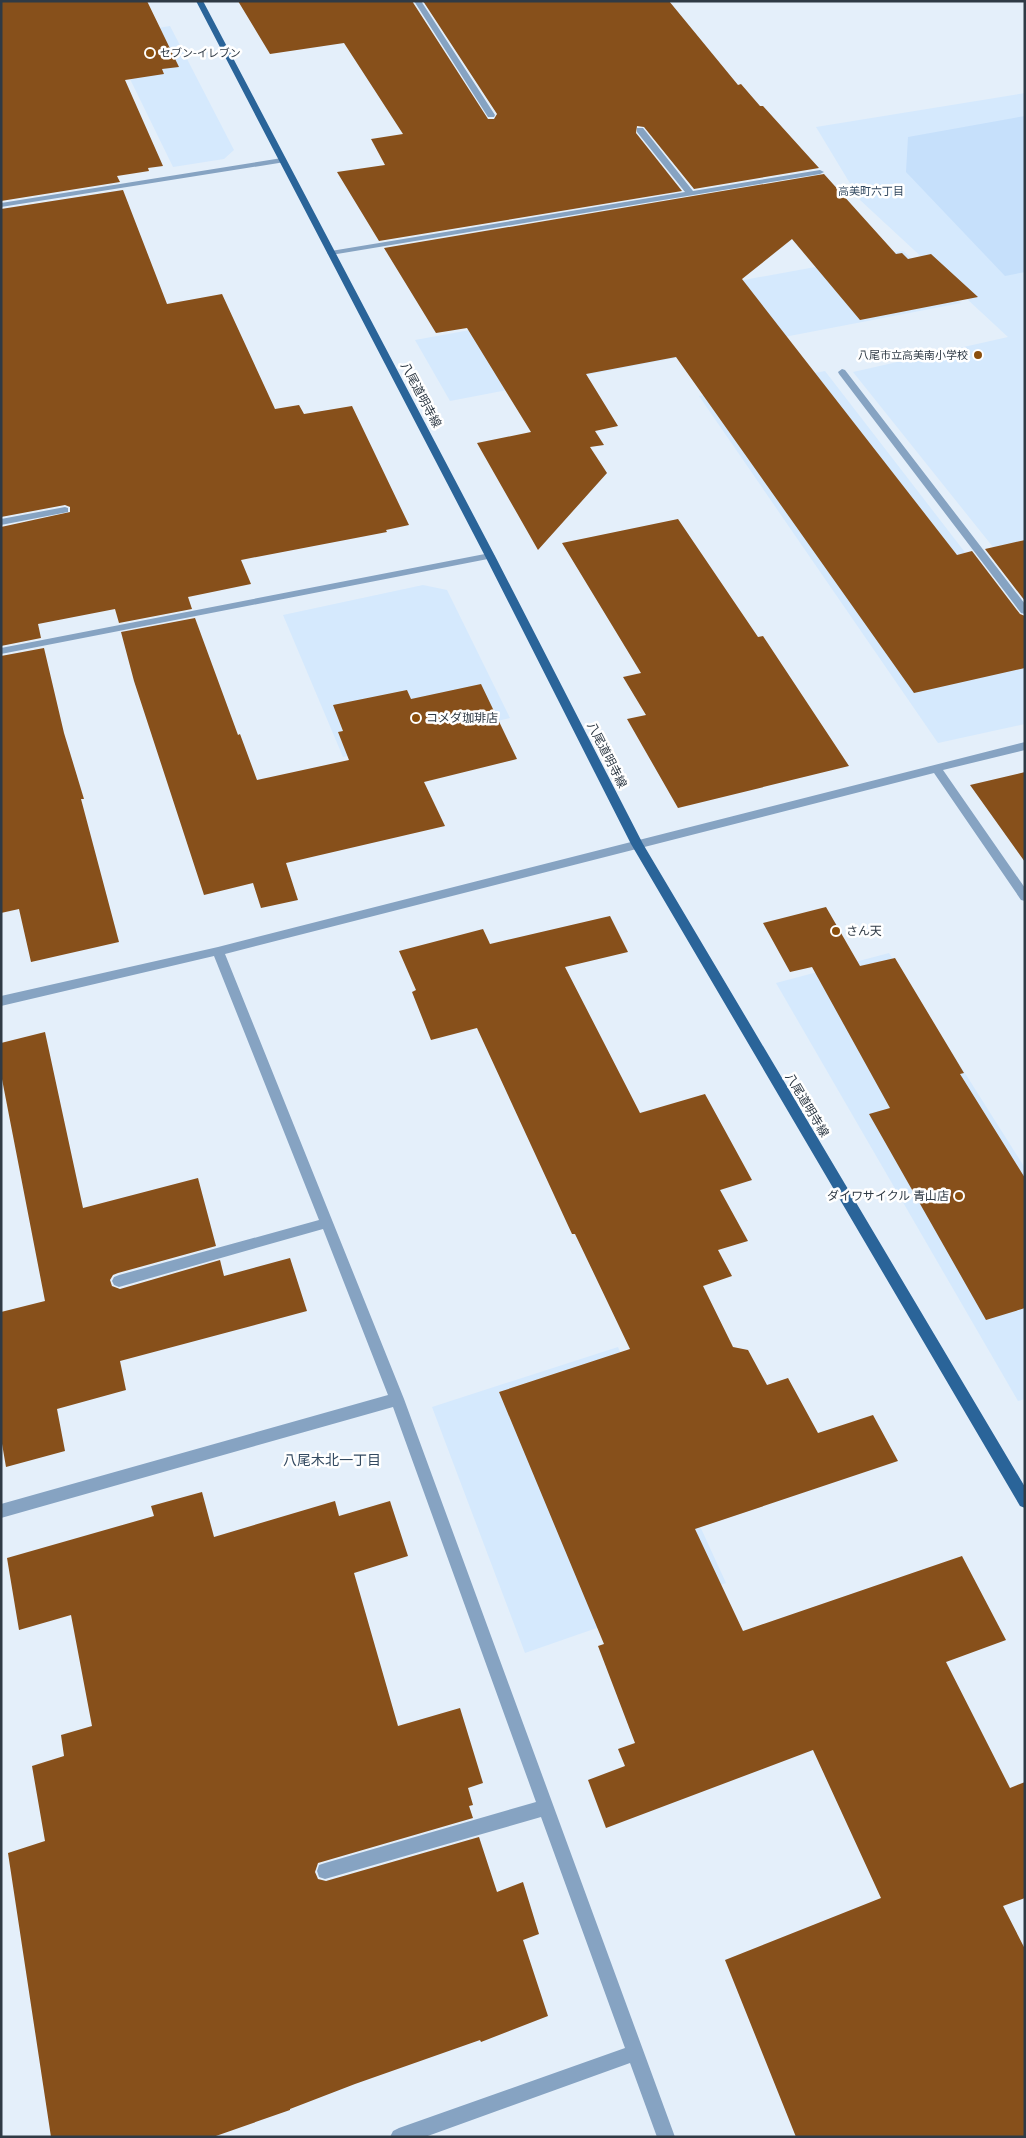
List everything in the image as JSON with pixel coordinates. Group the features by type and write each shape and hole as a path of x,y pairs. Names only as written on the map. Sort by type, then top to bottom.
{"main road":[{"name":"八尾道明寺線","path":"199,1 490,556 637,844 1025,1501"}],"street":[{"path":"417,1 491,115"},
{"path":"640,130 691,194"},
{"path":"1,205 282,160"},
{"path":"331,253 820,172"},
{"path":"842,372 1025,611"},
{"path":"1,522 65,510"},
{"path":"1,651 490,556"},
{"path":"1,1001 218,951 1025,746"},
{"path":"936,768 1025,897"},
{"path":"218,951 397,1399 666,2137"},
{"path":"119,1281 326,1224"},
{"path":"1,1511 397,1399"},
{"path":"325,1871 545,1808"},
{"path":"398,2137 634,2053"}],"shaded area":[{"path":"170,26 234,150 224,159 173,167 109,36"},
{"name":"八尾市立高美南小学校","path":"1025,93 1025,587 853,372 1008,337 860,200 816,127"},
{"path":"1025,116 1025,272 1005,276 906,172 908,137"},
{"path":"903,251 961,303 450,401 415,340"},
{"path":"825,371 1025,630 1025,724 938,743 699,396"},
{"path":"423,585 447,590 510,718 343,757 283,615"},
{"path":"889,953 1025,1168 1025,1399 1018,1401 776,983"},
{"path":"618,1347 726,1583 525,1653 432,1407"}],"building":[{"path":"1,1 147,1 179,67 162,69 164,74 125,80 163,166 148,168 149,171 117,176 120,182 1,201"},
{"path":"238,1 412,1 488,119 494,119 497,114 423,1 669,1 738,85 741,84 760,106 763,106 819,168 694,189 644,127 637,126 636,133 682,191 379,241 337,172 385,165 371,139 403,134 344,43 270,54"},
{"path":"824,174 896,254 902,253 908,259 931,254 978,297 860,320 792,239 742,279 957,555 972,551 1020,614 1025,616 1025,668 914,693 676,357 586,374 618,426 595,431 604,445 590,447 607,473 538,550 477,443 531,432 467,328 436,333 384,248"},
{"path":"123,190 167,304 222,294 275,409 299,405 304,414 352,406 409,525 386,530 387,532 241,560 251,584 188,597 192,609 119,623 115,609 38,624 41,638 1,646 1,527 70,512 70,507 65,505 1,517 1,209"},
{"path":"678,519 758,637 763,636 849,766 678,808 627,719 646,715 623,677 641,673 562,543"},
{"path":"1025,540 1025,601 985,549"},
{"path":"195,618 238,735 240,734 257,780 349,760 338,732 343,731 333,705 407,690 411,699 481,684 517,759 424,782 445,826 286,863 298,900 261,908 253,883 204,895 134,681 121,632"},
{"path":"44,648 64,733 84,799 81,799 119,942 31,962 19,909 1,913 1,656"},
{"path":"1025,772 1025,862 970,785"},
{"path":"826,907 860,966 895,958 964,1073 960,1074 1025,1178 1025,1308 986,1320 869,1114 890,1108 812,967 790,972 763,923"},
{"path":"610,916 628,952 565,967 640,1113 705,1094 752,1180 720,1190 748,1241 718,1250 732,1276 703,1286 733,1347 748,1350 767,1385 788,1378 818,1433 873,1415 898,1461 695,1529 743,1631 962,1556 1006,1640 946,1662 1010,1788 1025,1782 1025,1898 1003,1906 1025,1949 1025,2137 796,2137 725,1960 881,1898 813,1750 606,1828 588,1780 625,1766 618,1749 635,1743 598,1646 604,1644 499,1392 630,1349 575,1234 572,1234 477,1028 431,1040 412,992 416,990 399,951 483,929 490,944"},
{"path":"45,1032 83,1208 198,1178 216,1246 118,1273 113,1275 110,1280 112,1286 120,1289 220,1260 224,1276 290,1258 307,1311 120,1361 126,1390 57,1409 65,1451 6,1467 1,1438 1,1312 45,1301 1,1074 1,1043"},
{"path":"202,1492 214,1537 335,1501 339,1516 390,1501 408,1556 354,1573 398,1726 460,1708 483,1783 468,1788 473,1805 469,1806 473,1818 318,1863 315,1872 318,1879 326,1881 479,1837 497,1892 523,1882 539,1934 523,1940 548,2016 481,2042 480,2040 355,2084 290,2110 213,2137 51,2137 8,1853 45,1841 32,1766 64,1756 61,1735 92,1726 71,1615 19,1630 7,1558 154,1516 151,1506"}],"place":[{"name":"セブン-イレブン","path":"150,53"},
{"name":"八尾市立高美南小学校","path":"978,355"},
{"name":"コメダ珈琲店","path":"416,718"},
{"name":"さん天","path":"836,931"},
{"name":"ダイワサイクル 青山店","path":"959,1196"}],"district":[{"name":"高美町六丁目","path":"871,191"},
{"name":"八尾木北一丁目","path":"332,1460"}]}
